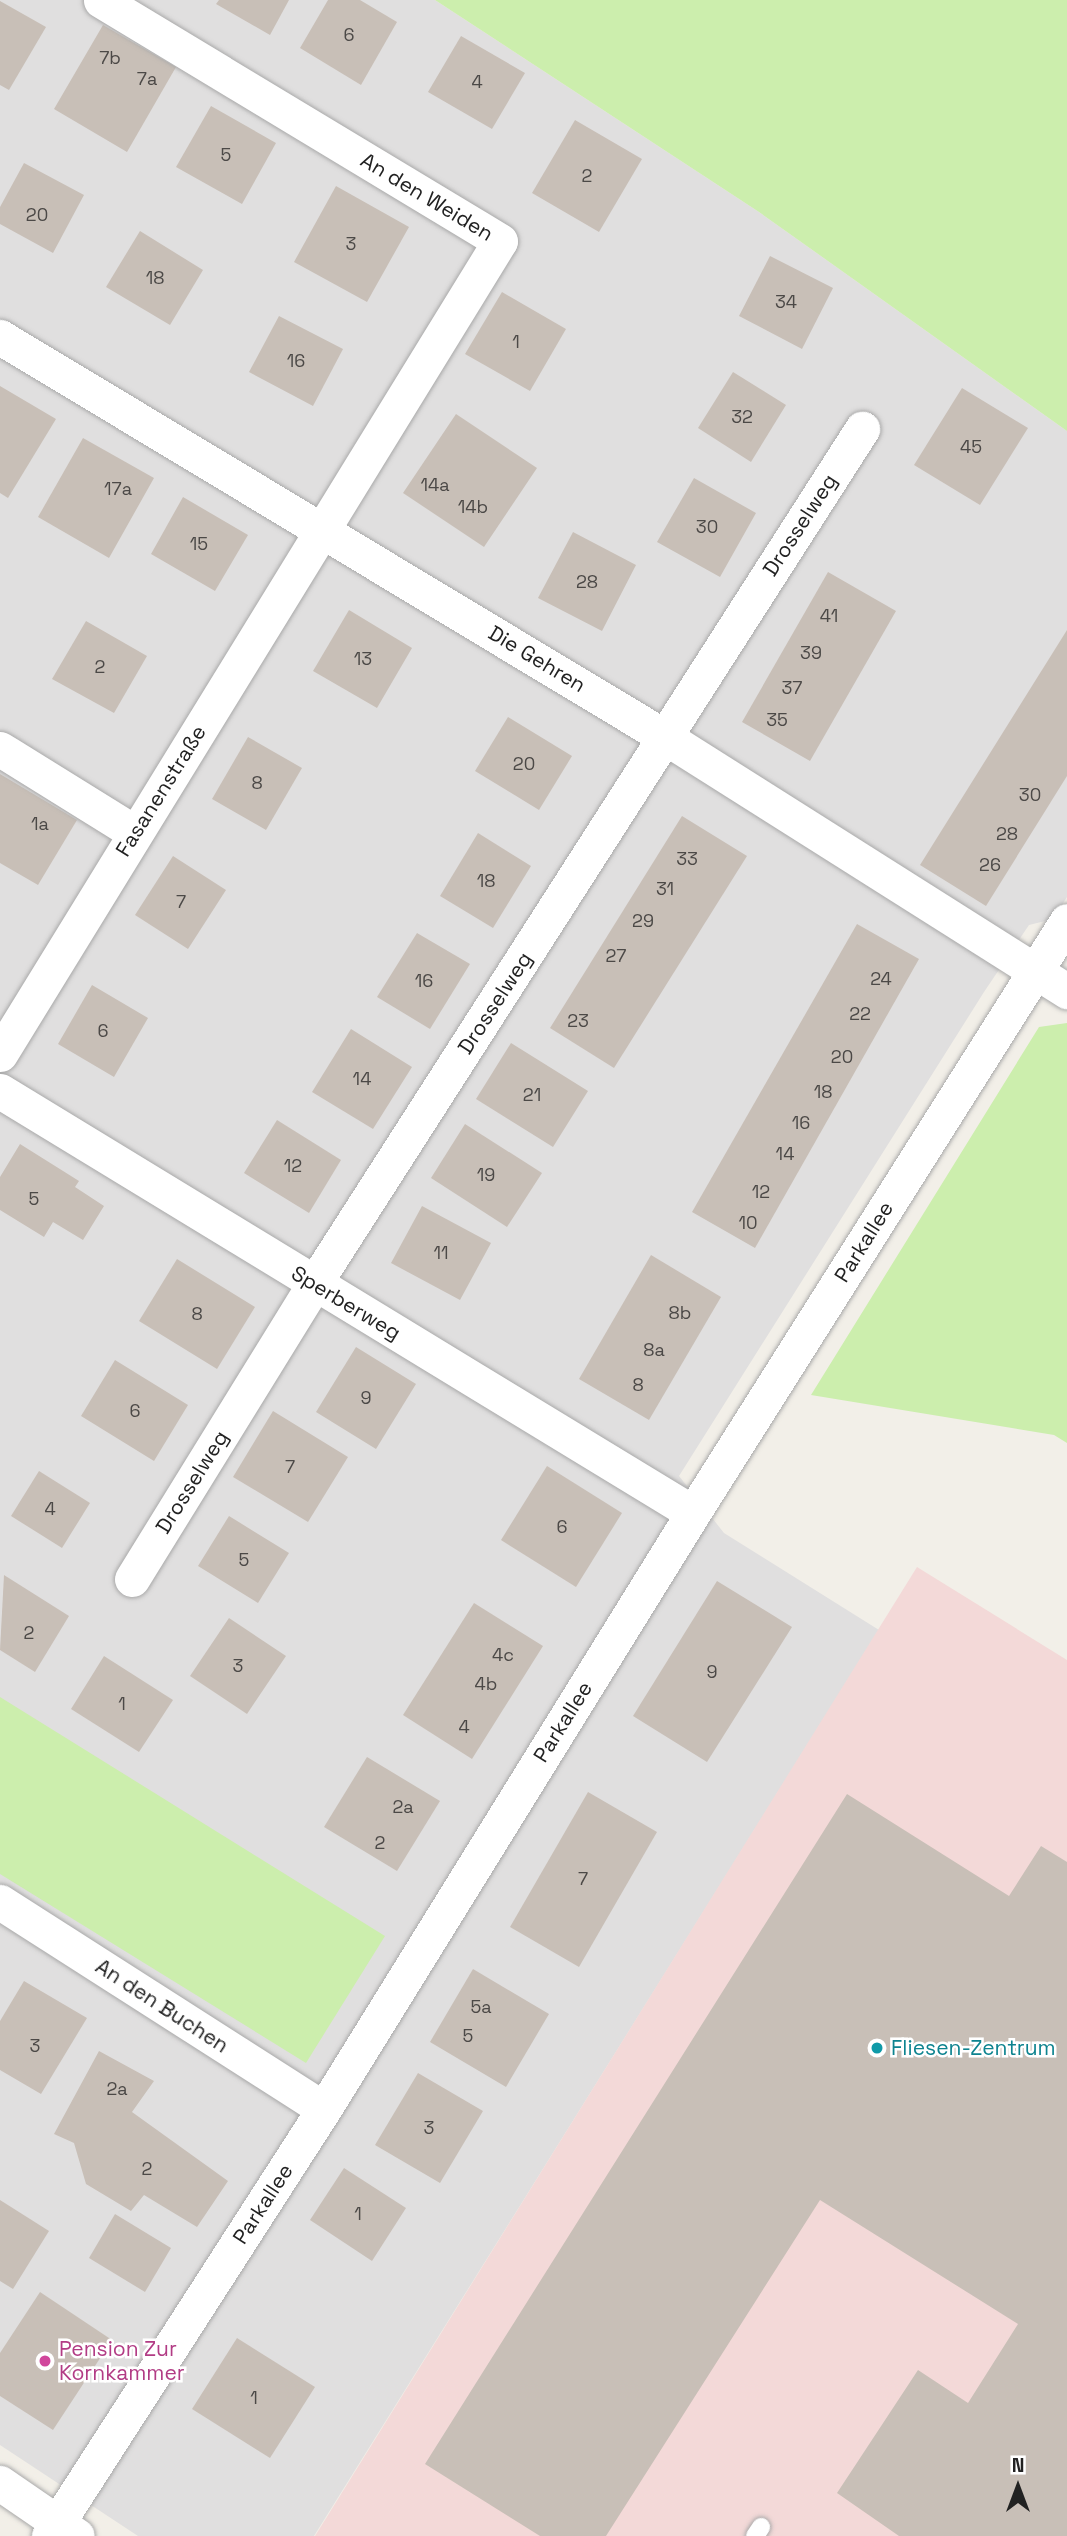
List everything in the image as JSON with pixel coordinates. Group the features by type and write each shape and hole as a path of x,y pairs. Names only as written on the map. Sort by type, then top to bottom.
{"street":[{"name":"An den Weiden","path":"101,0 500,241 326,530"},
{"name":"Die Gehren","path":"0,337 326,530 665,737 1067,991"},
{"name":"Drosselweg","path":"132,1580 314,1284 862,429"},
{"name":"Fasanenstraße","path":"0,1054 134,832 326,530"},
{"path":"0,749 134,832"},
{"name":"Parkallee","path":"62,2532 693,1513 1067,921"},
{"name":"Sperberweg","path":"0,1091 693,1513"},
{"name":"An den Buchen","path":"0,1902 324,2109"},
{"path":"0,2483 62,2532"}],"shaded area":[{"path":"0,0 435,0 759,212 1067,431 1067,897 1053,919 1029,925 984,992 679,1476 724,1533 879,1630 314,2536 138,2536 0,2445"},
{"path":"917,1567 1067,1660 1067,2536 315,2536"}],"green space":[{"path":"435,0 1067,0 1067,431 759,212"},
{"path":"1067,1023 1067,1443 1054,1435 811,1395 1039,1027"},
{"path":"0,1697 385,1936 306,2063 0,1874"}],"building":[{"path":"219,0 289,0 270,35 216,4"},
{"path":"328,0 360,0 397,22 361,85 300,48"},
{"path":"0,1 46,27 9,90 0,85"},
{"path":"103,25 176,67 127,152 54,109"},
{"path":"461,36 525,73 492,129 428,92"},
{"path":"211,106 276,143 242,204 176,167"},
{"path":"575,120 642,159 599,232 532,193"},
{"path":"24,163 84,195 53,253 0,224 0,207"},
{"path":"336,186 409,227 367,302 294,262"},
{"path":"140,231 203,270 170,325 106,287"},
{"path":"770,256 833,288 802,349 739,316"},
{"path":"502,292 566,329 530,391 465,354"},
{"path":"279,316 343,349 313,406 249,372"},
{"path":"733,372 786,405 751,462 698,428"},
{"path":"0,386 56,419 8,498 0,493"},
{"path":"962,388 1028,428 980,505 914,465"},
{"path":"456,414 537,468 484,547 403,493"},
{"path":"83,438 154,478 109,558 38,517"},
{"path":"694,478 756,513 720,577 657,542"},
{"path":"183,497 248,535 215,591 151,554"},
{"path":"573,532 636,565 602,631 538,598"},
{"path":"828,572 896,611 810,761 742,722"},
{"path":"349,610 412,648 377,708 313,671"},
{"path":"86,621 147,656 114,713 52,679"},
{"path":"1067,630 1067,776 986,906 920,865"},
{"path":"508,717 572,756 539,810 475,771"},
{"path":"248,737 302,768 266,830 212,799"},
{"path":"0,774 77,820 38,885 0,863"},
{"path":"682,816 747,856 614,1068 550,1028"},
{"path":"478,833 531,866 493,928 440,896"},
{"path":"173,856 226,890 188,949 135,915"},
{"path":"857,924 919,959 755,1248 692,1212"},
{"path":"417,933 470,964 430,1029 377,997"},
{"path":"92,985 148,1018 114,1077 58,1044"},
{"path":"351,1029 412,1067 373,1129 312,1092"},
{"path":"511,1043 588,1091 553,1147 476,1099"},
{"path":"277,1120 341,1160 309,1213 244,1173"},
{"path":"465,1124 542,1173 507,1227 431,1178"},
{"path":"20,1144 79,1181 75,1187 104,1206 83,1240 53,1222 44,1237 0,1210 0,1177"},
{"path":"422,1206 491,1243 460,1300 391,1263"},
{"path":"651,1255 721,1297 649,1420 579,1379"},
{"path":"177,1259 255,1307 217,1369 139,1321"},
{"path":"356,1347 416,1384 376,1449 316,1412"},
{"path":"115,1360 188,1405 154,1461 81,1416"},
{"path":"273,1411 348,1457 308,1522 233,1477"},
{"path":"547,1466 622,1513 576,1587 501,1540"},
{"path":"39,1471 90,1503 62,1548 11,1516"},
{"path":"229,1516 289,1553 258,1603 198,1566"},
{"path":"4,1575 69,1616 35,1672 0,1650"},
{"path":"717,1581 792,1627 707,1762 633,1716"},
{"path":"474,1603 543,1646 472,1759 403,1715"},
{"path":"229,1618 286,1656 247,1714 190,1676"},
{"path":"104,1656 173,1700 139,1752 71,1709"},
{"path":"367,1757 440,1801 397,1871 324,1827"},
{"path":"588,1792 657,1832 579,1967 510,1927"},
{"name":"Fliesen-Zentrum","path":"847,1794 1009,1896 1041,1846 1067,1862 1067,2536 899,2536 837,2493 918,2370 968,2403 1018,2324 820,2200 606,2536 540,2536 425,2464"},
{"path":"473,1969 549,2014 506,2087 430,2042"},
{"path":"24,1981 87,2018 41,2094 0,2070 0,2021"},
{"path":"99,2051 154,2081 132,2112 228,2181 197,2227 144,2195 131,2211 86,2184 74,2143 54,2134"},
{"path":"418,2073 483,2111 440,2183 375,2145"},
{"path":"344,2168 406,2208 372,2261 310,2220"},
{"path":"0,2200 49,2231 13,2289 0,2281"},
{"path":"115,2214 171,2248 145,2292 89,2258"},
{"path":"40,2292 112,2340 53,2430 0,2396 0,2353"},
{"path":"237,2338 315,2387 270,2458 192,2409"}],"place":[{"name":"Fliesen-Zentrum","path":"877,2048"},
{"name":"Pension Zur Kornkammer","path":"45,2361"}]}
